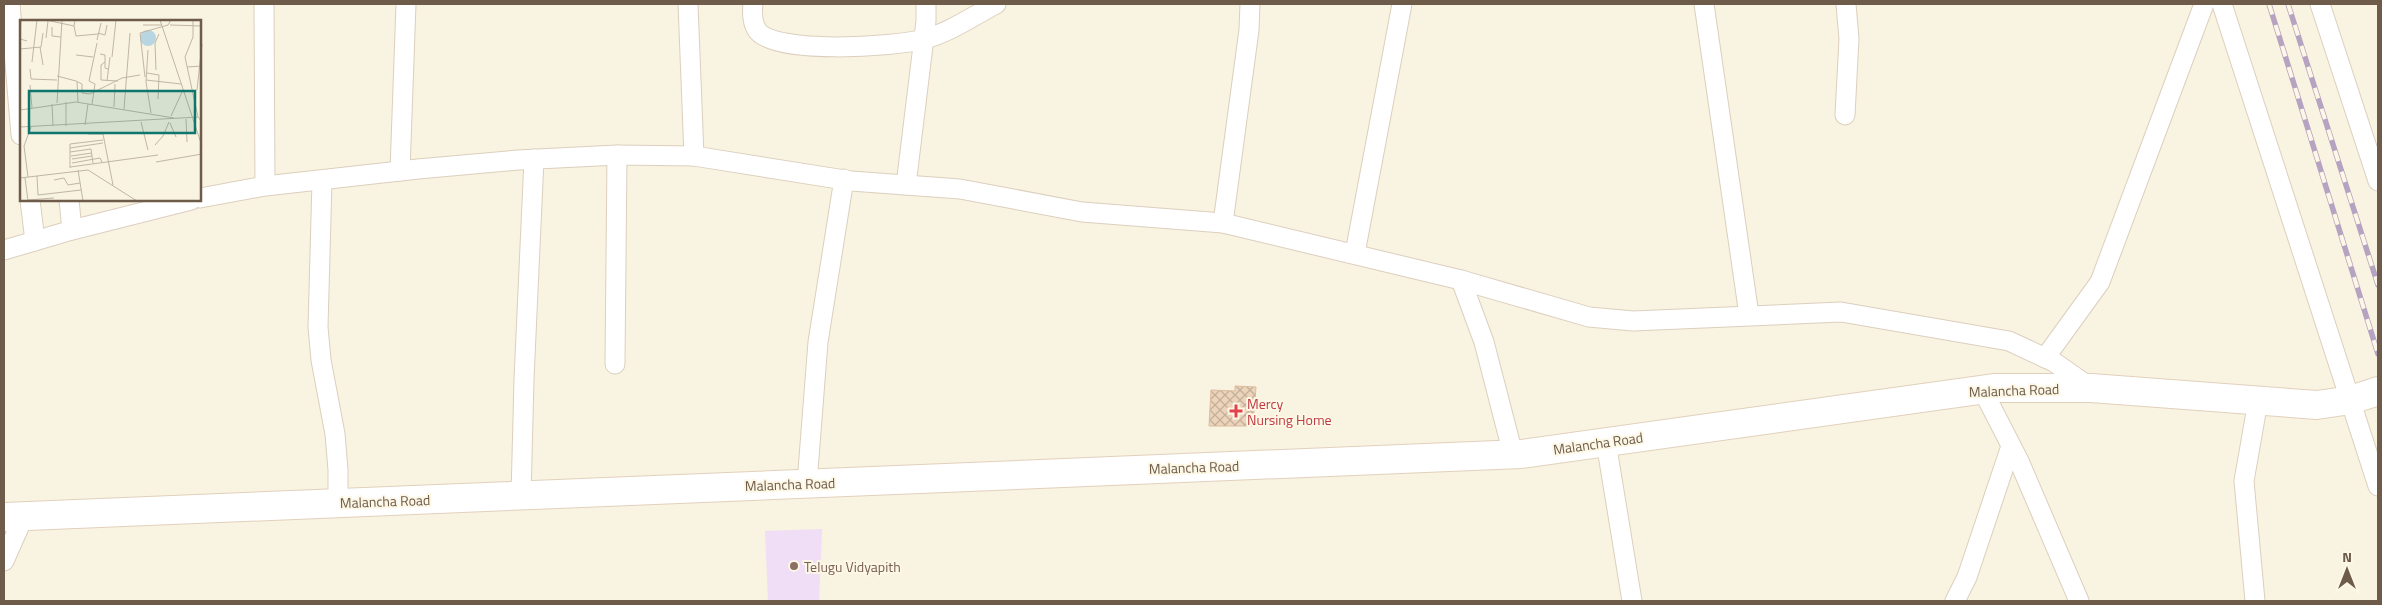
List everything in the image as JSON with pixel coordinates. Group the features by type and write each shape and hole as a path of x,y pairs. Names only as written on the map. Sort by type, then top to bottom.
{"street":[{"path":"10,4 20,123"},
{"path":"264,4 265,186"},
{"path":"400,171 406,4"},
{"path":"688,4 694,156"},
{"path":"753,4 753,20 757,30 769,40 798,46 876,46 924,39 996,4"},
{"path":"906,185 924,39 926,4"},
{"path":"1223,223 1249,30 1250,4"},
{"path":"1355,254 1402,4"},
{"path":"1704,4 1749,315"},
{"path":"1846,4 1849,38 1846,114"},
{"path":"2045,358 2100,282 2204,4"},
{"path":"2222,4 2378,486"},
{"path":"2320,4 2378,182"},
{"path":"201,198 265,186 534,159 617,155 694,156 844,179 960,189 1082,212 1223,223 1461,280 1588,317 1633,321 1841,312 2009,341 2045,358 2091,388"},
{"path":"615,364 617,155"},
{"path":"521,496 524,352 534,159"},
{"path":"807,483 818,342 844,179"},
{"path":"322,181 318,327 321,360 335,434 338,503"},
{"path":"30,201 35,241"},
{"path":"69,201 72,230"},
{"path":"4,250 158,204 184,201"},
{"path":"1461,280 1484,342 1512,454"},
{"name":"Malancha Road","path":"14,516 1512,454 1982,389 2091,388 2316,405 2351,400 2378,391"},
{"path":"1982,389 2011,446 2079,601"},
{"path":"2255,601 2244,480 2258,401"},
{"path":"1606,442 1632,601"},
{"path":"1955,601 1967,577 2011,446"},
{"path":"4,561 14,516"}],"shaded area":[{"name":"Telugu Vidyapith","path":"822,529 819,601 768,601 765,531"}],"building":[{"path":"1235,386 1256,387 1253,426 1209,426 1211,390 1235,391"}],"railway":[{"path":"2269,4 2378,354"},
{"path":"2288,4 2378,285"}],"place":[{"name":"Mercy Nursing Home","path":"1236,411"},
{"name":"Telugu Vidyapith","path":"794,566"}]}
